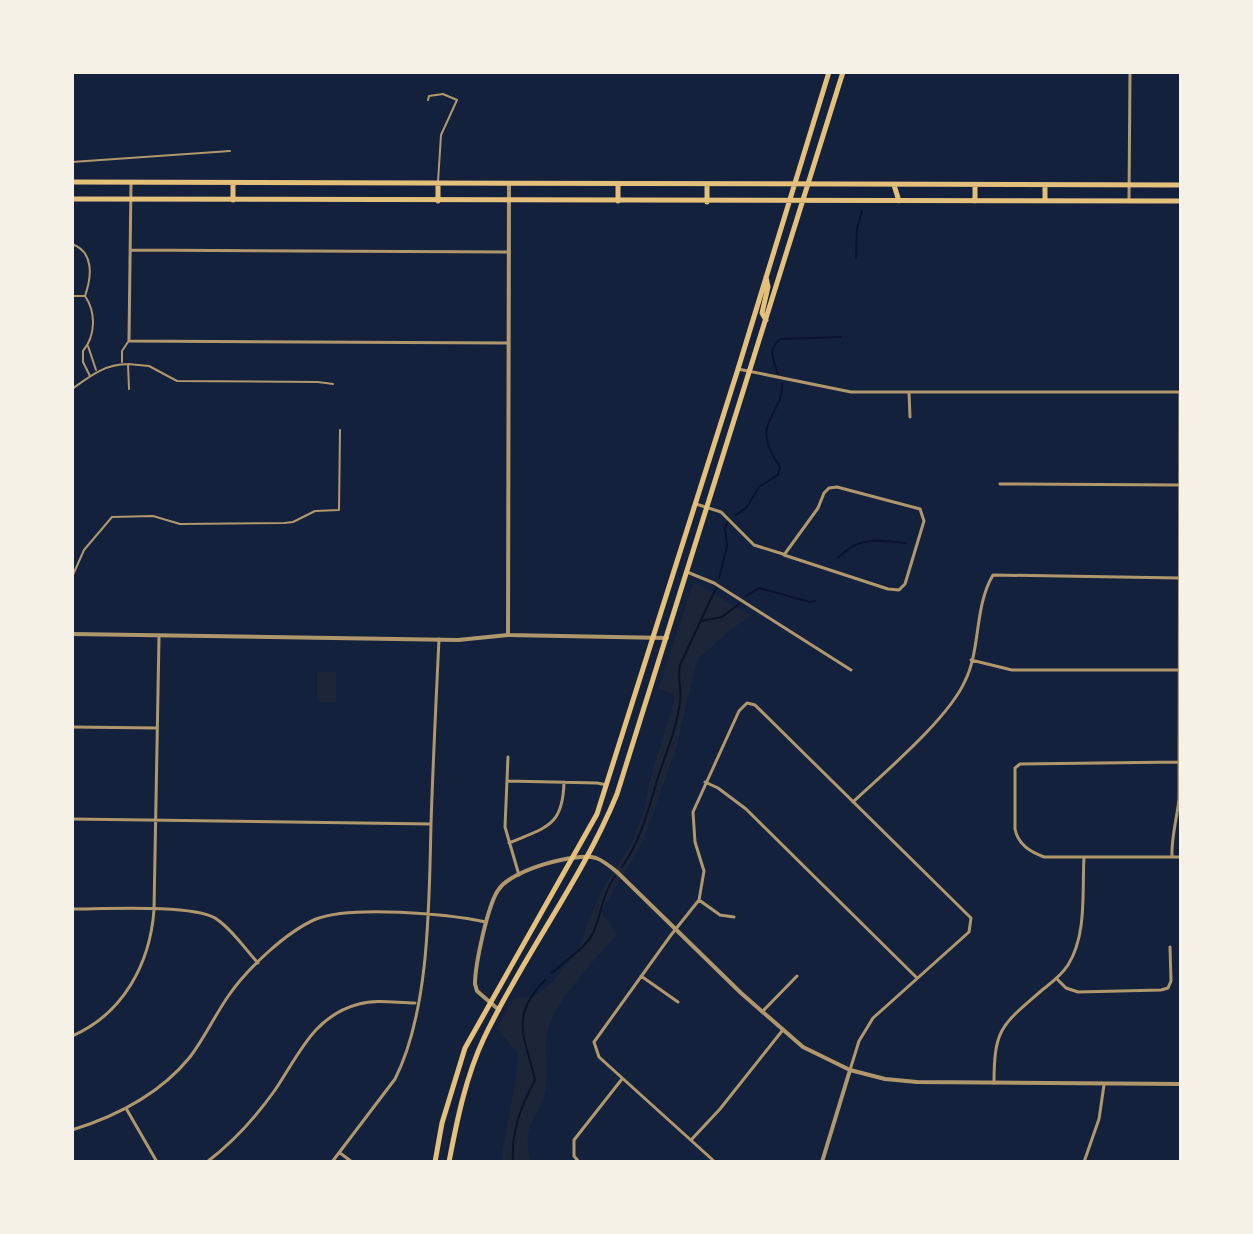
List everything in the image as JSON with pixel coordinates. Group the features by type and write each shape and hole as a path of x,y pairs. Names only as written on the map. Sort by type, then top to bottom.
{"main road":[{"path":"435,1162 442,1123 462,1057 592,824 607,785 829,72"},
{"path":"449,1162 476,1055 588,857 617,794 843,72"},
{"path":"72,182 1181,185"},
{"path":"233,184 233,200"},
{"path":"438,185 438,201"},
{"path":"618,185 618,201"},
{"path":"707,185 707,202"},
{"path":"894,185 899,201"},
{"path":"975,185 975,201"},
{"path":"1045,185 1045,201"},
{"path":"72,199 1181,201"},
{"path":"766,276 768,287 762,313 766,320"}],"street":[{"path":"1129,201 1130,72"},
{"path":"131,183 129,341 508,343"},
{"path":"508,635 509,185"},
{"path":"130,250 508,252"},
{"path":"738,369 851,392 1180,392 1179,762 1177,822 1171,845 1172,857"},
{"path":"909,392 910,417"},
{"path":"1000,484 1179,485"},
{"path":"696,504 726,516 754,545 784,555 888,589 899,590 905,584 924,521 923,512 885,498 829,488 784,555"},
{"path":"687,572 714,583 851,670"},
{"path":"853,802 954,701 967,679 987,584 993,575 1179,578"},
{"path":"72,634 439,639 508,635 667,638"},
{"path":"72,1036 112,1011 134,982 146,955 154,910 159,635"},
{"path":"332,1162 395,1079 408,1045 417,1003 429,914 439,639"},
{"path":"971,660 1012,670 1179,670"},
{"path":"715,1162 599,1057 594,1042 699,900 704,871 695,842 693,812 739,711 747,703 755,705 968,914 972,923 969,932 873,1018 865,1029 822,1162"},
{"path":"72,727 157,728"},
{"path":"508,757 505,827 519,875"},
{"path":"1179,762 1020,764 1015,768 1017,837 1032,852 1044,857 1181,857"},
{"path":"507,781 607,785"},
{"path":"509,843 552,822 562,810 564,782"},
{"path":"705,782 746,809 917,978"},
{"path":"72,819 431,824"},
{"path":"499,1010 477,991 475,984 486,922 497,891 502,884 519,875 572,857 588,857 601,860 617,872 782,1031 815,1054 850,1070 907,1081 1181,1084"},
{"path":"994,1083 995,1043 1003,1026 1057,979 1078,944 1084,857"},
{"path":"699,900 720,915 734,917"},
{"path":"72,909 189,911 208,915 225,927 258,963"},
{"path":"72,1130 127,1109 168,1079 188,1059 230,993 258,963 289,935 319,918 349,913 429,914 486,922"},
{"path":"1057,979 1066,988 1078,992 1161,990 1168,988 1171,981 1170,947"},
{"path":"641,976 678,1002"},
{"path":"762,1012 797,976"},
{"path":"207,1162 257,1113 302,1044 323,1023 361,1003 417,1003"},
{"path":"691,1140 782,1031"},
{"path":"579,1162 574,1156 574,1140 622,1079"},
{"path":"1084,1162 1099,1119 1104,1083"},
{"path":"127,1109 157,1162"},
{"path":"340,1153 352,1162"}],"lane":[{"path":"428,100 429,96 443,94 457,100 441,135 438,185"},
{"path":"72,162 230,151"},
{"path":"72,244 81,247 88,255 90,272 85,296 91,304 93,328 83,351 83,362 90,376"},
{"path":"72,296 85,296"},
{"path":"122,364 122,351 129,341"},
{"path":"88,345 96,372"},
{"path":"72,389 96,372 122,364 149,366 177,381 333,384"},
{"path":"128,364 129,389"},
{"path":"72,577 88,545 112,517 153,516 180,524 284,523 315,511 339,510 340,430"}],"shaded area":[{"path":"694,582 751,616 697,660 676,749 643,841 601,912 617,935 577,980 558,1007 548,1030 545,1092 529,1130 531,1162 501,1162 518,1053 497,1029 514,998 533,997 551,984 579,948 592,911 631,845 643,814 675,698 672,693 658,689"},
{"path":"317,672 336,672 336,702 319,702"}],"waterway":[{"path":"856,258 857,229 862,211"},
{"path":"778,374 773,351 781,339 841,337"},
{"path":"736,515 746,508 759,487 778,475 780,467 766,436 769,421 780,400 782,384"},
{"path":"719,578 727,546 725,528 728,521"},
{"path":"838,558 854,546 869,541 906,543"},
{"path":"622,867 641,831 675,727 679,711 680,665 716,588"},
{"path":"746,596 759,588 815,601"},
{"path":"701,621 722,617 739,604"},
{"path":"552,973 591,937 615,876"},
{"path":"513,1162 518,1120 535,1080 524,1040 523,1017 534,993 545,980"}]}
